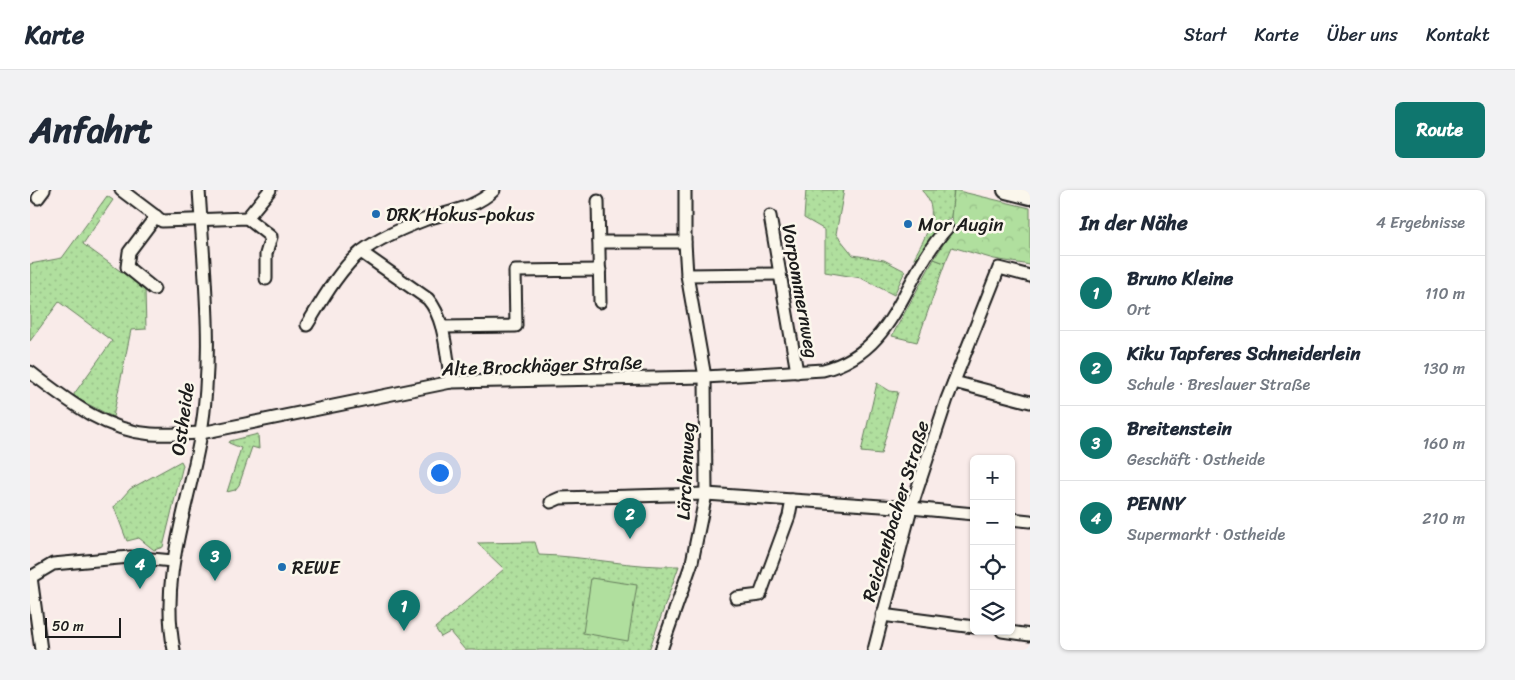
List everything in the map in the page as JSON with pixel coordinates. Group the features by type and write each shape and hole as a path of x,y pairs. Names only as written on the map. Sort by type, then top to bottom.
{"street":[{"path":"121,190 162,221 247,218 271,237 266,254 266,279"},
{"name":"Ostheide","path":"174,650 169,623 173,561 201,434 206,379 208,329 199,190"},
{"path":"247,218 270,190"},
{"path":"308,325 322,298 362,252 383,239 423,220 476,203 494,190"},
{"name":"Lärchenweg","path":"661,650 692,562 706,494 704,377 688,275 685,242 686,190"},
{"path":"1006,190 1030,196"},
{"path":"598,201 600,302"},
{"path":"154,289 127,267 129,252 156,216"},
{"name":"Vorpommernweg","path":"770,216 797,372"},
{"name":"Alte Brockhäger Straße","path":"30,372 89,415 104,422 150,434 201,434 451,382 704,377 823,370 840,366 869,348 882,333 929,250 946,228"},
{"path":"599,242 685,242"},
{"path":"362,252 428,299 435,308 442,327 451,382"},
{"name":"Reichenbacher Straße","path":"874,650 911,508 954,382 999,268 1030,276"},
{"path":"442,327 516,326 515,271 600,270"},
{"path":"688,275 780,274"},
{"path":"954,382 1030,402"},
{"path":"551,502 560,498 706,494 970,514"},
{"path":"736,598 760,594 789,516 792,500"},
{"path":"1015,519 1030,522"},
{"path":"41,650 31,577 53,564 130,557 173,561"},
{"path":"882,615 970,626"},
{"path":"1015,633 1030,635"}],"green space":[{"path":"806,190 844,190 836,234 853,255 884,260 905,271 894,295 861,278 825,272 825,230 804,218"},
{"path":"921,190 954,190 951,217 938,228 918,257 914,258 927,233 931,215 931,206"},
{"path":"954,190 1030,208 1030,265 994,259 952,247 945,263 934,259 954,227 951,217"},
{"path":"107,196 113,200 83,244 145,289 146,329 131,330 113,417 74,397 74,394 112,341 59,302 30,341 30,264 62,258"},
{"path":"934,259 945,263 917,342 892,336"},
{"path":"877,383 890,391 898,392 881,454 861,452"},
{"path":"258,434 259,449 252,447 239,485 235,490 227,492 241,448 229,443 230,441"},
{"path":"181,461 183,465 163,547 154,550 139,538 127,541 114,507 130,489"},
{"path":"535,542 539,555 644,565 679,566 649,650 465,650 450,632 441,637 435,628 504,569 477,543"},
{"path":"591,578 637,585 628,641 583,633"}],"place":[{"name":"DRK Hokus-pokus","path":"376,214"},
{"name":"Mor Augin","path":"908,224"},
{"name":"Kiku Tapferes Schneiderlein","path":"630,539"},
{"name":"REWE","path":"282,567"},
{"name":"Breitenstein","path":"215,581"},
{"name":"PENNY","path":"140,589"},
{"name":"Bruno Kleine","path":"404,631"}]}
